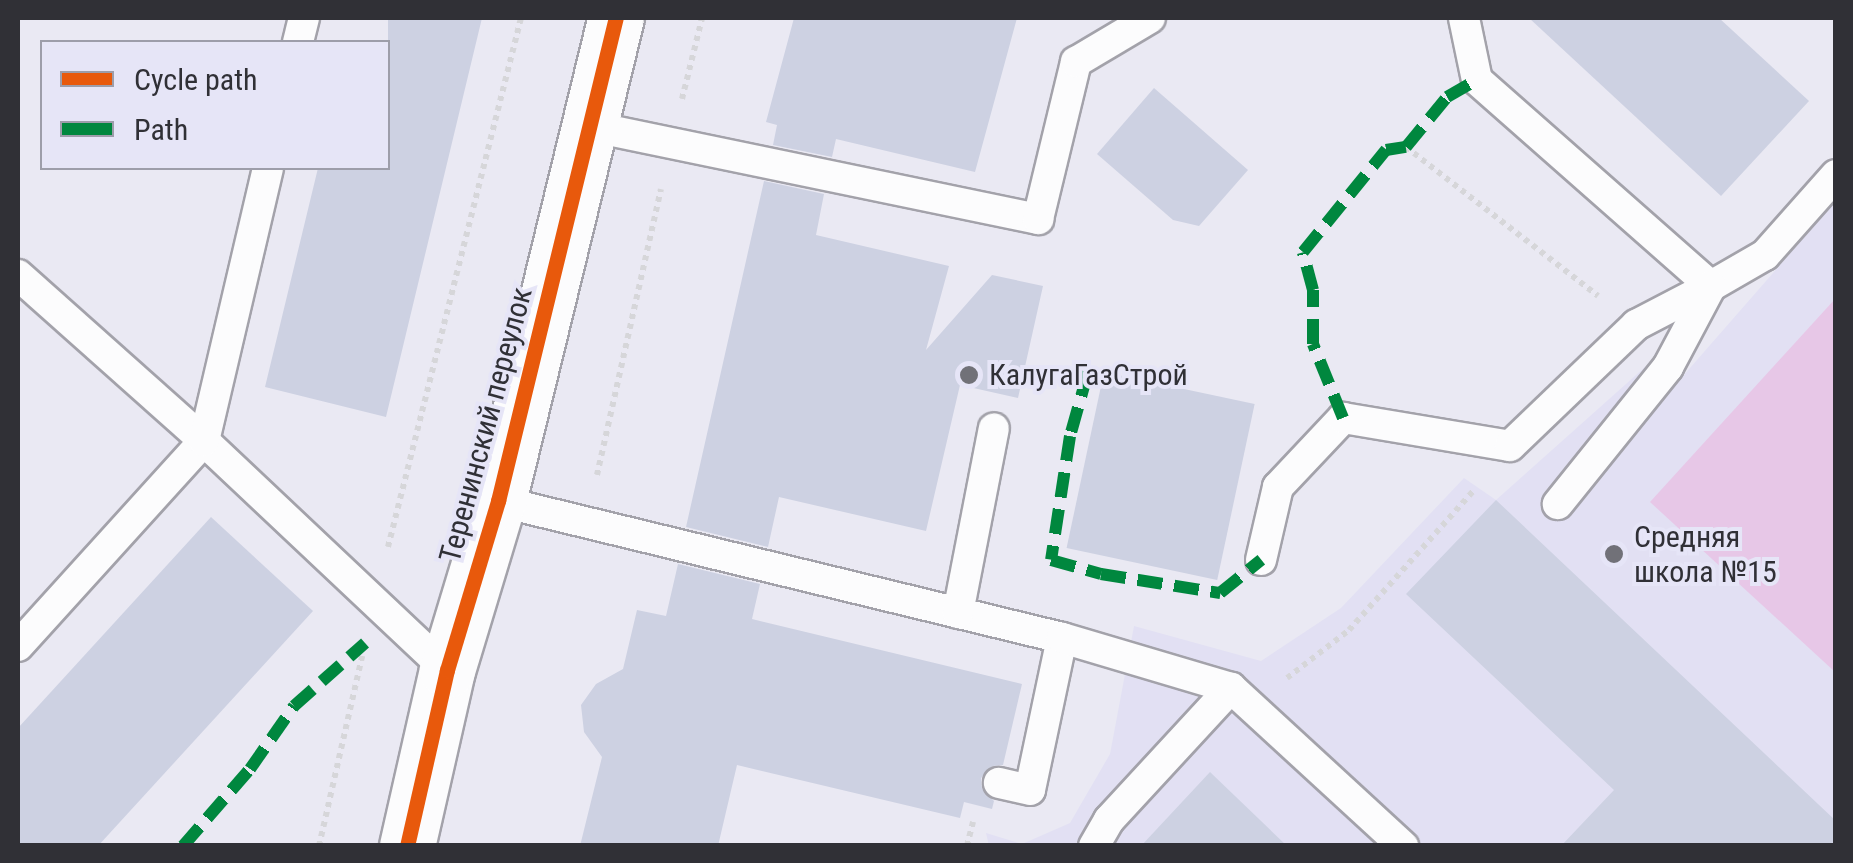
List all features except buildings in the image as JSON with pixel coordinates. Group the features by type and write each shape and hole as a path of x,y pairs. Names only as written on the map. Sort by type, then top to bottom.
{"street":[{"name":"Теренинский переулок","path":"407,846 447,670 498,501 616,18"}],"lane":[{"path":"589,126 1038,219 1076,62 1150,18"},
{"path":"1464,18 1476,80 1711,286"},
{"path":"18,646 204,441 268,170"},
{"path":"1260,560 1278,486 1343,418 1510,446 1636,325 1765,255 1836,176"},
{"path":"18,275 204,441 447,670"},
{"path":"1558,504 1668,368 1711,286"},
{"path":"958,614 994,428"},
{"path":"498,501 1062,638 1241,697 1403,846"},
{"path":"999,783 1030,790 1062,638"},
{"path":"1094,846 1109,820 1241,697"}],"path":[{"path":"319,846 374,601 521,18"},
{"path":"586,522 702,18"},
{"path":"1406,147 1636,325"},
{"path":"1241,697 1349,630 1510,446"}],"shaded area":[{"name":"Средняя школа №15","path":"1835,202 1835,845 989,846 986,833 1022,844 1070,823 1110,754 1134,626 1261,661 1341,608 1464,478 1496,500 1654,359 1683,376"},
{"path":"1835,299 1835,672 1650,502"}],"marked path":[{"path":"1343,418 1313,344 1313,290 1303,252 1386,150 1406,147 1447,97 1477,80"},
{"path":"1088,372 1070,436 1051,560 1101,574 1220,593 1261,560"},
{"path":"183,846 250,769 294,706 365,643"}],"cycle path":[{"path":"407,846 447,670 498,501 616,18"}],"place":[{"name":"КалугаГазСтрой","path":"969,375"},
{"name":"Средняя школа №15","path":"1614,554"}]}
